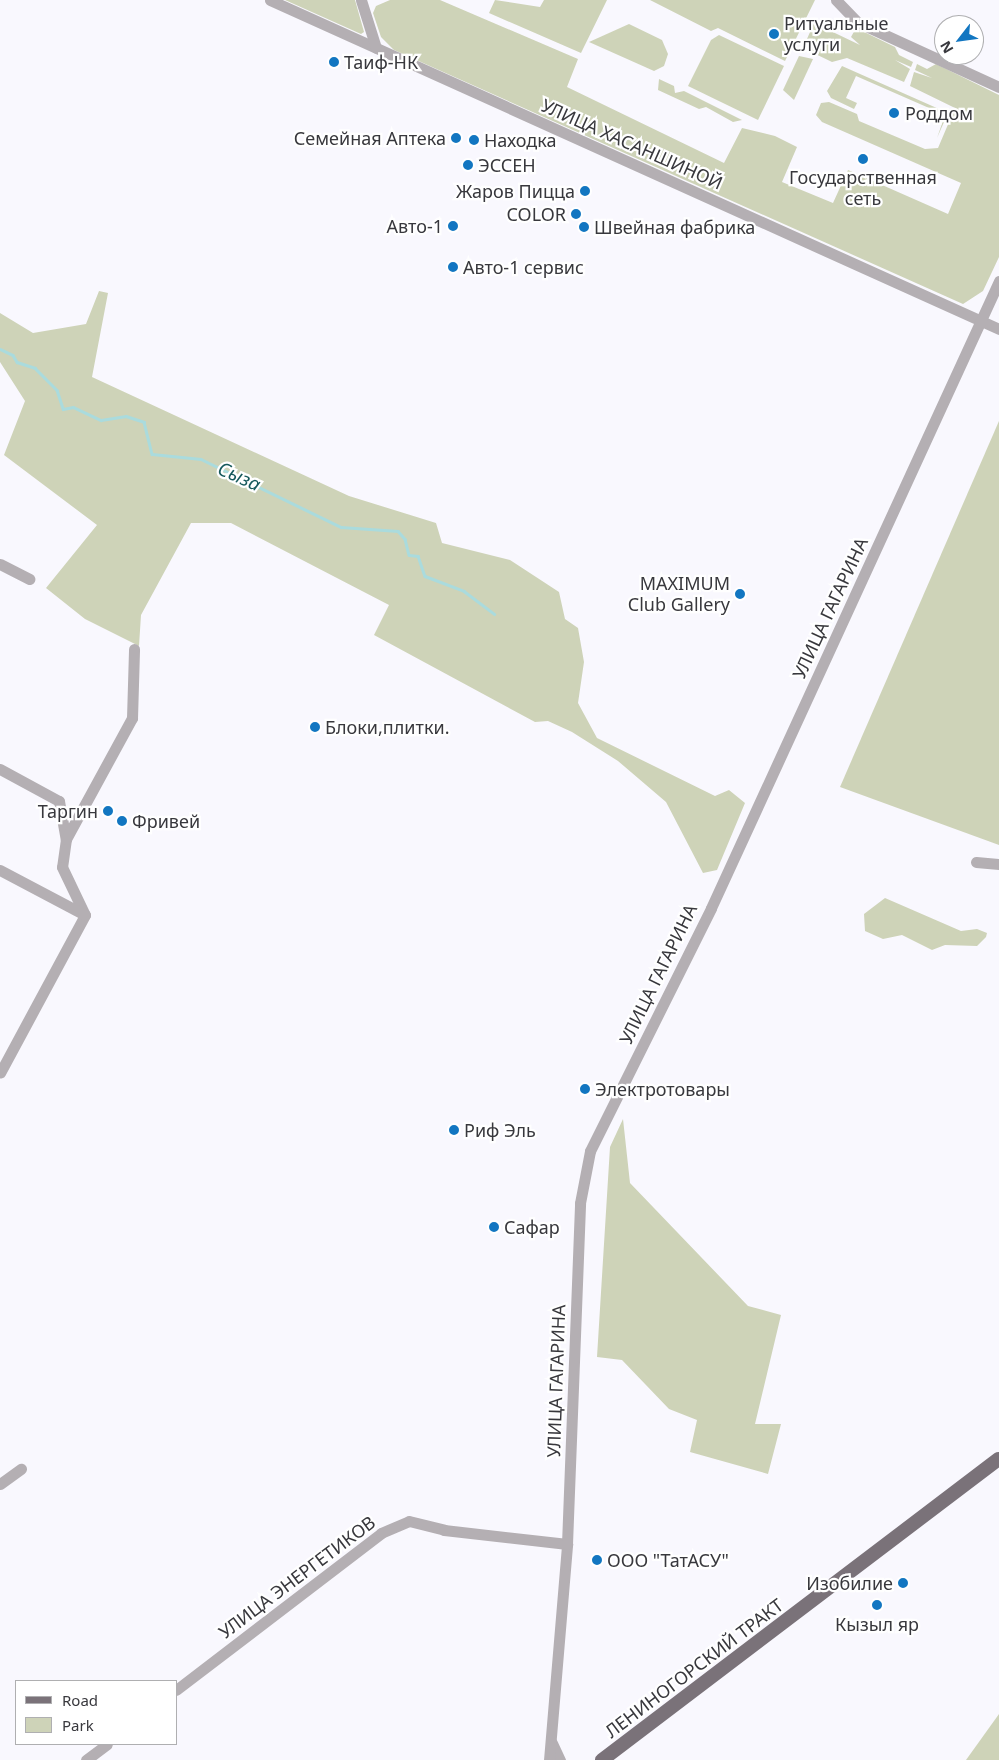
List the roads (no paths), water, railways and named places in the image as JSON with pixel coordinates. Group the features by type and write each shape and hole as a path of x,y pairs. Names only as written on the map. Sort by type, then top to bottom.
{"main road":[{"name":"ЛЕНИНОГОРСКИЙ ТРАКТ","path":"602,1760 999,1459"}],"street":[{"name":"УЛИЦА ХАСАНШИНОЙ","path":"270,0 999,329"},
{"path":"361,0 376,48"},
{"path":"836,0 857,22 999,87"},
{"name":"УЛИЦА ГАГАРИНА","path":"549,1760 567,1544 580,1203 590,1151 711,908 999,281"},
{"path":"0,564 29,580"},
{"path":"66,839 132,718 134,649"},
{"path":"0,770 59,801 66,839 62,867 85,915"},
{"path":"976,862 998,861"},
{"path":"0,871 85,915"},
{"path":"0,1074 85,915"},
{"path":"0,1484 21,1469"},
{"name":"УЛИЦА ЭНЕРГЕТИКОВ","path":"178,1688 381,1533 409,1522 444,1530 567,1544"},
{"name":"УЛИЦА ГАГАРИНА","path":"551,1734 560,1760"},
{"path":"86,1760 106,1745"}],"waterway":[{"name":"Сыза","path":"0,349 13,355 17,362 35,368 57,390 63,409 73,407 101,420 126,416 144,422 152,454 201,459 341,527 398,531 405,539 409,555 418,556 425,576 464,591 494,614"}],"place":[{"name":"Ритуальные услуги","path":"774,34"},
{"name":"Таиф-НК","path":"334,62"},
{"name":"Роддом","path":"894,113"},
{"name":"Семейная Аптека","path":"456,138"},
{"name":"Находка","path":"474,140"},
{"name":"Государственная сеть","path":"863,159"},
{"name":"ЭССЕН","path":"468,165"},
{"name":"Жаров Пицца","path":"585,191"},
{"name":"COLOR","path":"576,214"},
{"name":"Авто-1","path":"453,226"},
{"name":"Швейная фабрика","path":"584,227"},
{"name":"Авто-1 сервис","path":"453,267"},
{"name":"MAXIMUM Club Gallery","path":"740,594"},
{"name":"Блоки,плитки.","path":"315,727"},
{"name":"Таргин","path":"108,811"},
{"name":"Фривей","path":"122,821"},
{"name":"Электротовары","path":"585,1089"},
{"name":"Риф Эль","path":"454,1130"},
{"name":"Сафар","path":"494,1227"},
{"name":"ООО \"ТатАСУ\"","path":"597,1560"},
{"name":"Изобилие","path":"903,1583"},
{"name":"Кызыл яр","path":"877,1605"}]}
